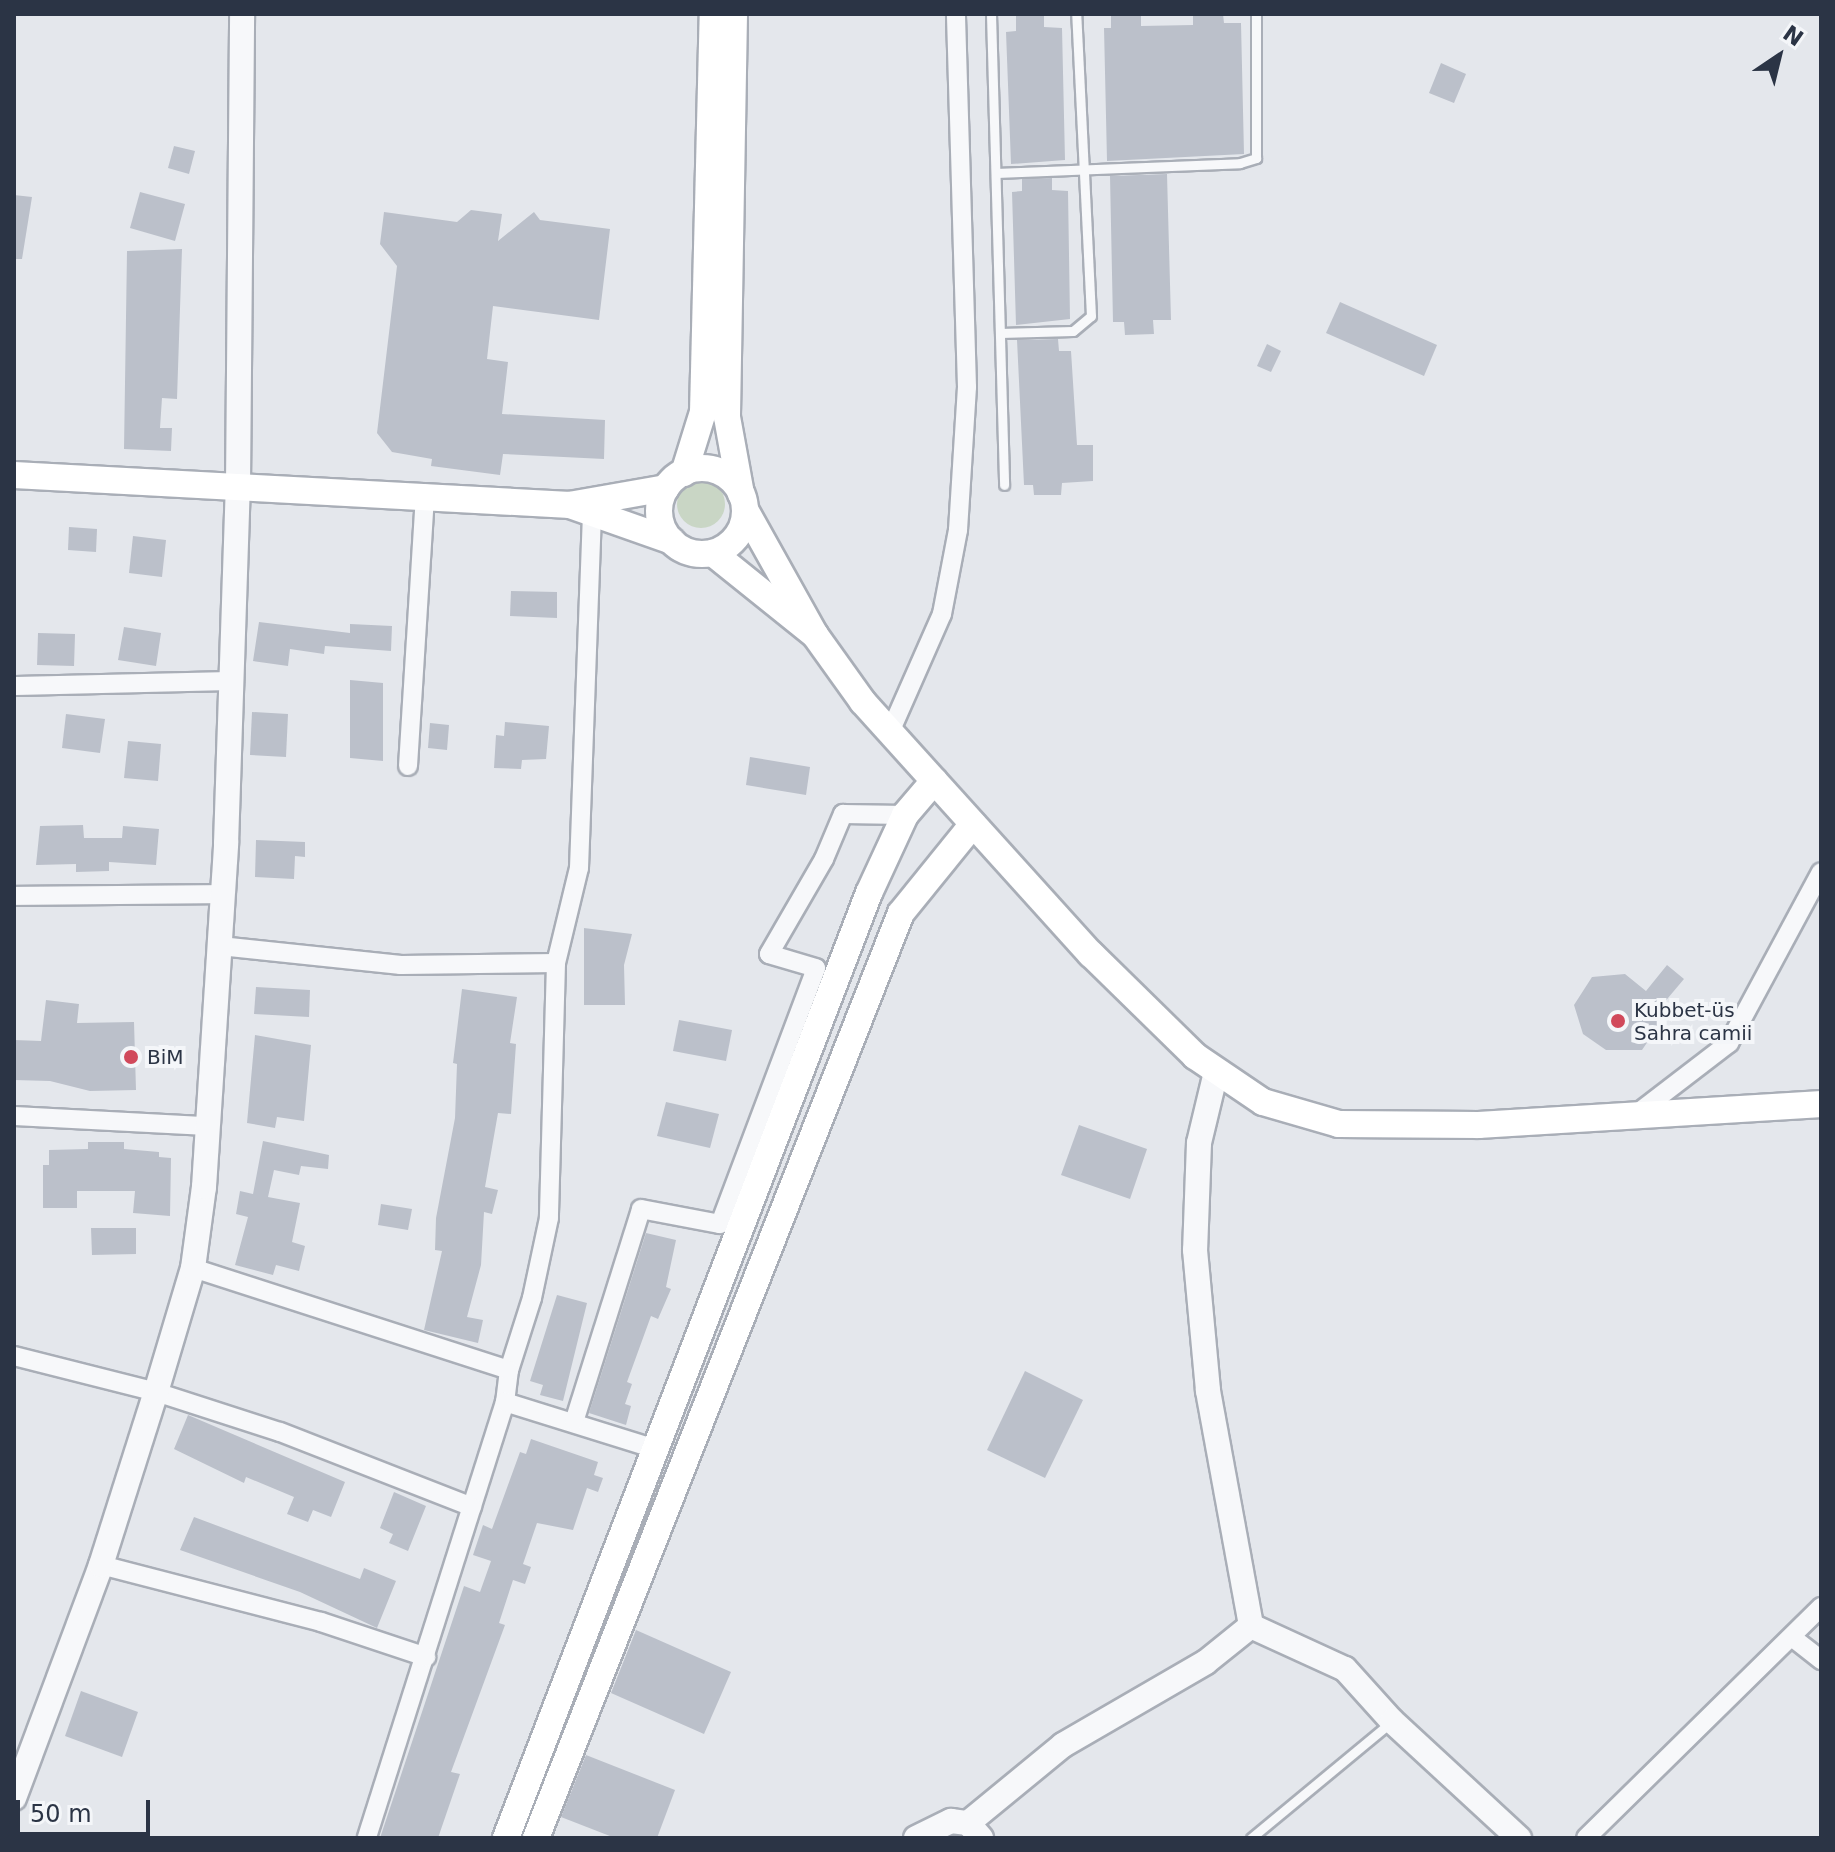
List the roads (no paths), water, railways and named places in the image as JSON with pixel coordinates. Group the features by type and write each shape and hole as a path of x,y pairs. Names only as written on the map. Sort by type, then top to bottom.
{"main road":[{"path":"672,541 659,515 703,412 713,14"},
{"path":"14,475 425,494 581,509 697,553 713,553 735,539 743,502 727,417 734,14"},
{"path":"581,509 716,470 743,502 815,635 890,732 1091,954 1216,1072 1263,1102 1339,1124 1479,1125 1821,1104"},
{"path":"713,553 815,635"},
{"path":"506,1838 659,1450 869,893 905,815 934,781"},
{"path":"536,1838 901,913 973,824"}],"street":[{"path":"14,1798 101,1565 193,1268 208,1126 220,946 232,681 238,485 242,14"},
{"path":"890,732 942,614 958,530 967,387 956,14"},
{"path":"408,766 425,494"},
{"path":"367,1838 505,1402 509,1370 532,1298 549,1218 556,963 579,868 581,509"},
{"path":"14,686 232,681"},
{"path":"574,1422 641,1209 720,1224 816,968 769,954 824,859 843,814 905,815"},
{"path":"1632,1118 1736,1035 1821,872"},
{"path":"14,896 223,894"},
{"path":"220,946 401,965 556,963"},
{"path":"1216,1072 1199,1143 1195,1250 1208,1391 1251,1626"},
{"path":"14,1116 208,1126"},
{"path":"193,1268 509,1370"},
{"path":"14,1356 156,1392 280,1432 472,1507"},
{"path":"505,1402 659,1450"},
{"path":"101,1565 321,1622 426,1657"},
{"path":"1586,1838 1793,1638 1821,1607"},
{"path":"1251,1626 1345,1669 1392,1721 1519,1838"},
{"path":"916,1838 951,1821 974,1831 1063,1745 1206,1662 1251,1626"},
{"path":"1793,1638 1821,1660"}],"lane":[{"path":"991,14 1004,485"},
{"path":"1000,333 1073,331 1091,316 1076,14"},
{"path":"996,173 1256,158 1256,14"},
{"path":"1251,1838 1392,1721"}],"place":[{"name":"Kubbet-üs Sahra camii","path":"1618,1021"},
{"name":"BiM","path":"131,1057"}]}
